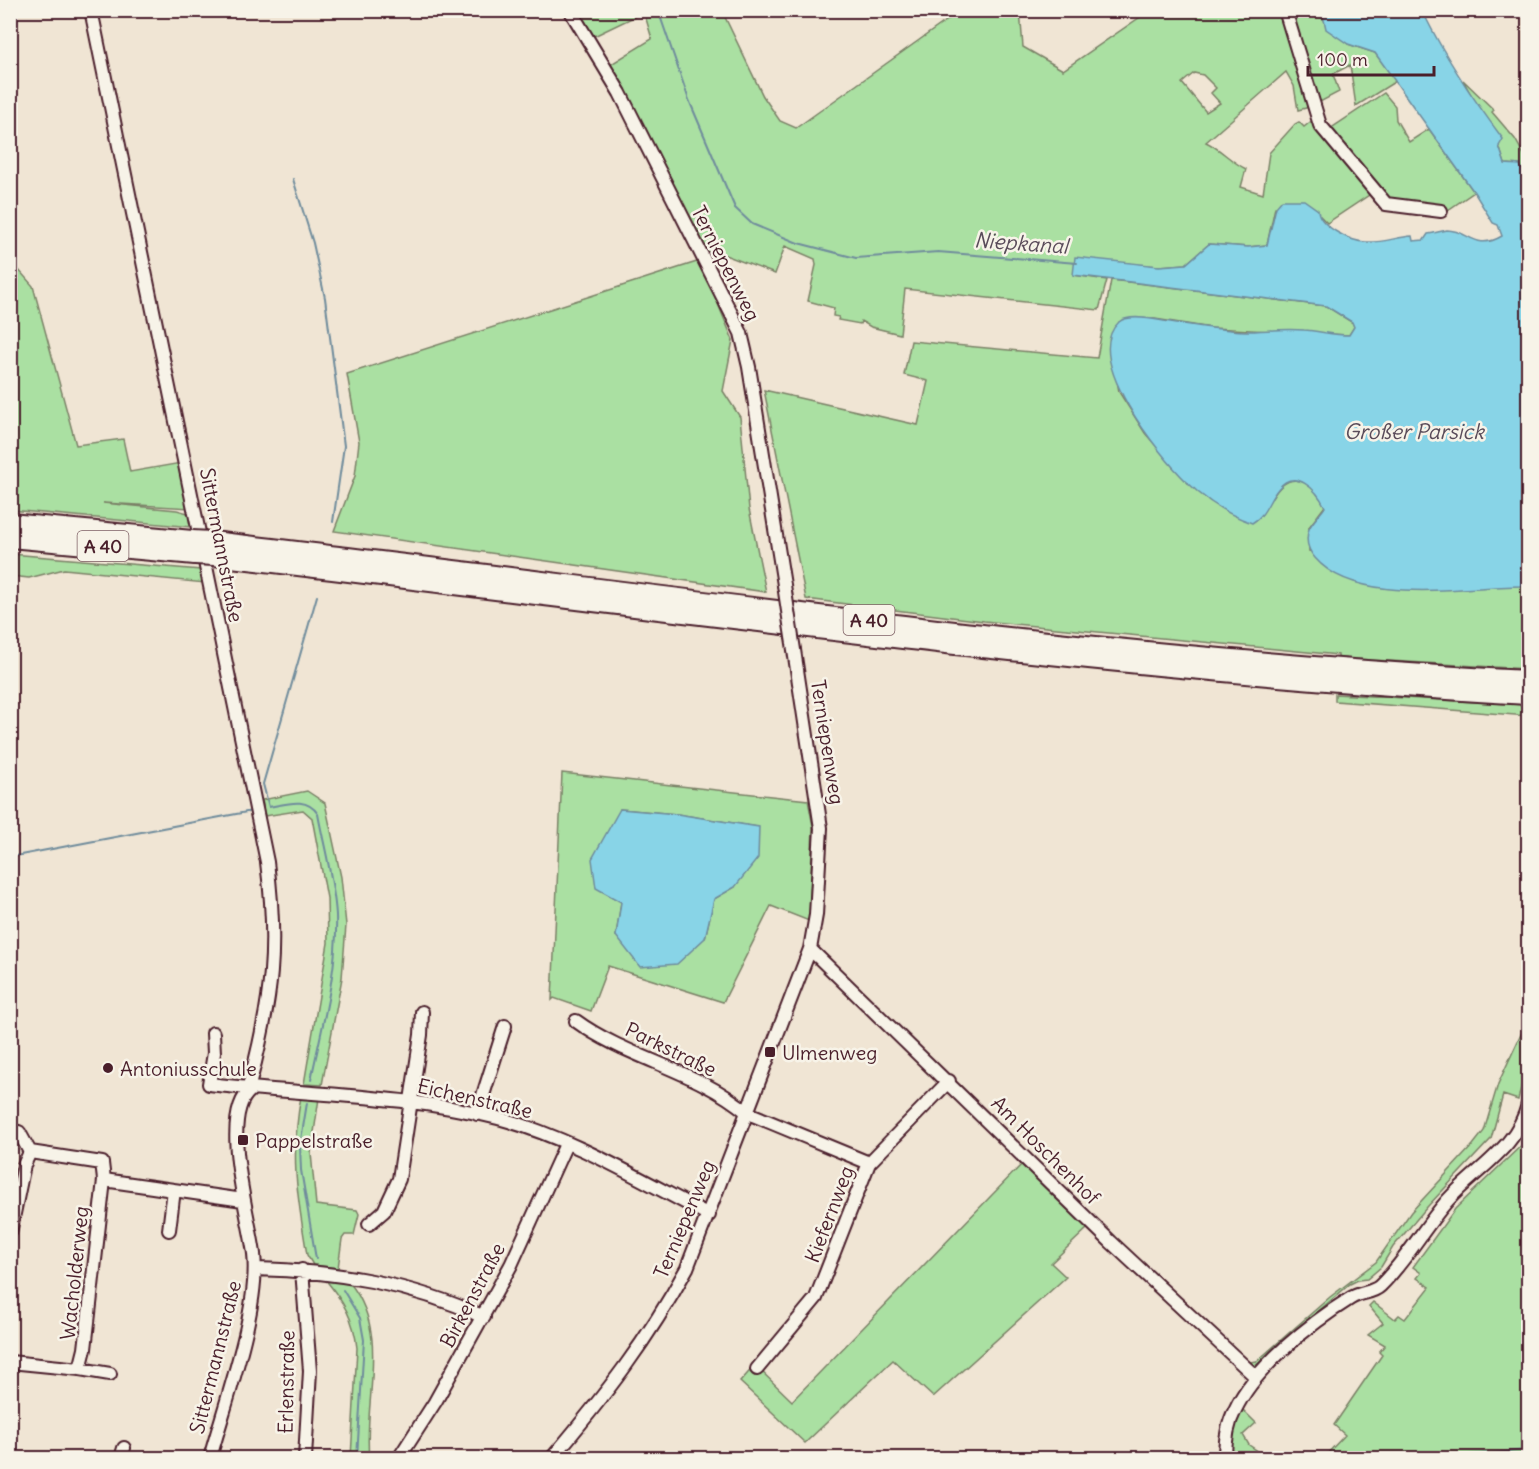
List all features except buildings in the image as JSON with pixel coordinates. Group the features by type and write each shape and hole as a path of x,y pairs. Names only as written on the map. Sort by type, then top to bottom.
{"highway":[{"name":"A 40","path":"10,523 193,547 1095,646 1280,664 1528,680"},
{"name":"A 40","path":"10,538 193,547"},
{"name":"A 40","path":"212,549 1131,665 1349,685 1528,695"}],"street":[{"name":"Sittermannstraße","path":"91,10 267,862 274,939 265,1027 250,1082 251,1090 242,1101 238,1121 237,1156 255,1269 245,1328 210,1458"},
{"name":"Terniepenweg","path":"552,1458 633,1359 662,1314 687,1268 810,949 816,915 821,828 749,367 741,333 620,93 570,10"},
{"path":"1285,10 1320,125 1339,150 1386,204 1442,212"},
{"name":"Am Hoschenhof","path":"810,949 949,1081 1111,1242 1256,1377"},
{"path":"369,1224 384,1211 399,1179 422,1012"},
{"name":"Parkstraße","path":"576,1021 594,1034 671,1068 736,1103 748,1113"},
{"path":"477,1114 505,1026"},
{"path":"213,1033 214,1053 209,1084 251,1090"},
{"name":"Kiefernweg","path":"756,1370 816,1298 869,1163 949,1081"},
{"name":"Eichenstraße","path":"251,1090 278,1089 410,1102 477,1114 523,1126 603,1160 709,1215"},
{"path":"1224,1458 1226,1438 1234,1410 1256,1377 1284,1349 1353,1296 1379,1288 1450,1199 1513,1139 1524,1121 1528,1104"},
{"path":"748,1113 869,1163"},
{"path":"10,1130 19,1132 30,1152"},
{"name":"Birkenstraße","path":"399,1458 484,1317 511,1265 566,1144"},
{"path":"30,1152 102,1163 104,1180 243,1200"},
{"path":"10,1233 24,1165 30,1152"},
{"name":"Wacholderweg","path":"80,1370 85,1349 104,1180"},
{"path":"169,1230 174,1190"},
{"path":"255,1269 302,1270 372,1280 420,1292 484,1317"},
{"name":"Erlenstraße","path":"302,1270 309,1371 305,1458"},
{"name":"Wacholderweg","path":"10,1362 110,1374"}],"green space":[{"path":"574,11 722,11 763,96 780,121 796,128 960,11 1020,11 1023,47 1063,70 1149,11 1282,11 1310,107 1298,110 1294,86 1286,72 1206,142 1246,169 1241,187 1263,194 1269,153 1295,124 1299,122 1304,127 1314,119 1375,191 1327,223 1318,214 1275,207 1267,245 1248,247 1209,244 1186,264 1159,266 1128,264 1073,275 1107,280 1099,310 905,289 900,334 871,327 861,321 860,324 838,320 839,317 833,316 834,308 808,301 816,265 815,259 785,246 775,274 725,255 705,253 608,66 652,39 644,12 590,38","holes":["1194,73 1203,75 1216,88 1211,93 1220,103 1206,112 1182,83"]},
{"path":"1288,11 1322,11 1322,18 1348,44 1375,53 1396,81 1356,106 1350,65 1333,74 1339,92 1320,102"},
{"path":"1463,80 1494,110 1492,112 1515,139 1528,162 1528,181 1520,165 1505,164 1499,146"},
{"path":"1384,93 1395,106 1396,120 1409,142 1429,129 1474,192 1448,210 1394,204 1327,131"},
{"path":"10,260 33,286 76,445 123,439 130,472 181,463 191,508 103,503 177,510 188,513 192,527 11,510"},
{"path":"700,261 733,340 723,391 740,417 749,509 766,592 334,531 355,476 359,442 347,374"},
{"path":"1111,280 1326,306 1353,323 1354,327 1349,335 1212,328 1155,319 1128,319 1119,322 1110,339 1119,392 1145,433 1188,483 1272,498 1279,488 1293,480 1307,484 1320,497 1325,506 1309,527 1309,551 1528,586 1528,669 1338,658 1338,655 984,621 806,599 764,390 918,425 928,381 904,375 911,341 1097,358"},
{"path":"11,554 201,570 205,583 64,569 29,578 11,576"},
{"path":"1335,694 1528,705 1528,716 1335,701"},
{"path":"562,773 808,800 813,826 809,921 771,906 723,1002 608,966 591,1011 554,998 552,1000","holes":["620,809 677,814 758,827 735,887 714,899 705,938 616,936 621,902"]},
{"path":"307,791 325,803 341,877 346,925 342,978 322,1085 304,1084 328,943 327,898 312,818 303,810 265,816 262,800"},
{"path":"1528,1009 1528,1059 1518,1100 1503,1095 1491,1139 1428,1206 1393,1247 1381,1267 1367,1279 1350,1284 1254,1367 1249,1362 1257,1361 1330,1297 1376,1262 1411,1212 1484,1131 1498,1084 1523,1030"},
{"path":"301,1096 319,1098 311,1153 316,1205 357,1210 359,1214 354,1235 345,1235 342,1239 338,1268 313,1265 307,1255 295,1158"},
{"path":"1528,1139 1528,1458 1323,1458 1345,1435 1334,1425 1382,1355 1379,1352 1385,1345 1368,1335 1383,1323 1369,1306 1373,1302 1395,1319 1399,1315 1405,1319 1430,1287 1417,1278 1421,1273 1413,1267 1455,1209"},
{"path":"1023,1163 1089,1227 1051,1263 1066,1277 933,1397 893,1360 805,1443 740,1382 755,1365 792,1401"},
{"path":"325,1279 350,1283 362,1303 369,1324 373,1368 368,1435 369,1458 351,1458 356,1338 347,1311"},
{"path":"1239,1406 1256,1423 1243,1435 1249,1445 1268,1458 1231,1458 1229,1445"}],"water":[{"name":"Großer Parsick","path":"1420,10 1460,78 1503,139 1499,146 1505,164 1520,165 1528,181 1528,586 1446,590 1386,589 1358,583 1334,574 1315,558 1308,545 1309,529 1325,507 1311,488 1298,481 1291,480 1285,483 1274,494 1261,516 1252,523 1218,506 1187,482 1160,452 1129,406 1117,382 1110,359 1110,338 1119,322 1128,318 1147,318 1245,331 1297,329 1349,335 1354,327 1352,322 1326,306 1073,275 1075,257 1159,266 1186,264 1209,244 1248,247 1267,245 1276,207 1282,200 1304,200 1318,210 1324,222 1337,232 1366,242 1412,236 1413,241 1424,240 1428,234 1447,230 1485,242 1502,236 1498,225 1493,223 1474,192 1375,53 1348,44 1326,29 1322,11 1378,11 1381,14 1387,11"},
{"path":"620,809 677,814 759,827 758,858 735,887 714,899 705,938 677,964 640,967 616,936 621,902 596,888 592,859"}],"waterway":[{"name":"Niepkanal","path":"658,10 689,100 735,208 752,224 798,243 856,258 938,252 1077,263"},
{"path":"293,179 313,243 325,298 344,446 333,522"},
{"path":"311,1080 334,956 336,915 333,890 318,814 313,808 302,803 269,807 263,784 317,596"},
{"path":"10,857 252,811"},
{"path":"307,1103 300,1146 301,1170 316,1259"},
{"path":"343,1290 360,1318 364,1340 357,1458"},
{"name":"Niepkanal","path":"1432,1458 1528,1450"}],"place":[{"name":"Ulmenweg","path":"770,1052"},
{"name":"Antoniusschule","path":"108,1068"},
{"name":"Pappelstraße","path":"243,1140"}]}
